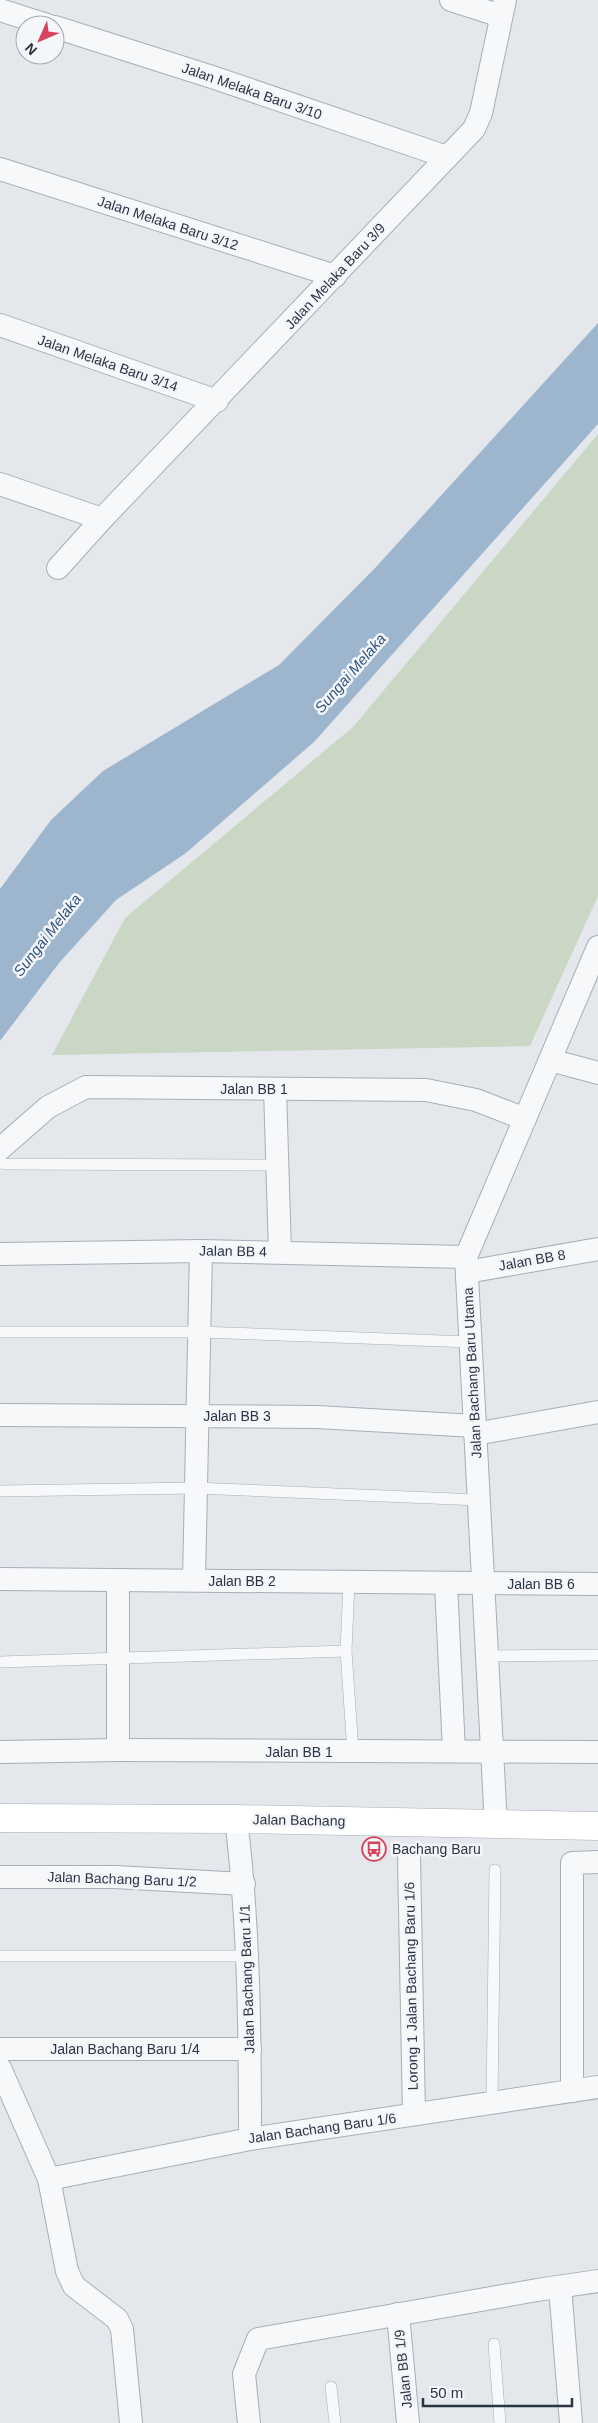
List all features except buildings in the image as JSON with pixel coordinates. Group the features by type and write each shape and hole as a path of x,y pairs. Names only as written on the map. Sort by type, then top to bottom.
{"street":[{"path":"451,0 503,8"},
{"name":"Jalan Melaka Baru 3/9","path":"58,568 102,519 217,401 474,129 482,112 503,8"},
{"path":"0,10 16,15"},
{"name":"Jalan Melaka Baru 3/10","path":"65,30 212,77 447,157"},
{"name":"Jalan Melaka Baru 3/12","path":"0,169 335,276"},
{"name":"Jalan Melaka Baru 3/14","path":"0,325 217,401"},
{"path":"0,484 102,519"},
{"name":"Jalan Bachang Baru Utama","path":"496,1826 466,1264 598,947"},
{"path":"550,1060 598,1073"},
{"name":"Jalan BB 1","path":"0,1149 48,1107 86,1087 426,1090 476,1100 525,1119"},
{"path":"275,1090 280,1252"},
{"name":"Jalan BB 8","path":"466,1264 598,1249"},
{"path":"194,1580 201,1251"},
{"name":"Jalan BB 4","path":"0,1254 201,1251 280,1252 466,1264"},
{"name":"Jalan BB 3","path":"0,1415 317,1417 475,1430 598,1412"},
{"name":"Jalan BB 2","path":"0,1579 483,1584"},
{"path":"118,1580 118,1750"},
{"path":"446,1584 454,1751"},
{"name":"Jalan BB 6","path":"483,1584 598,1584"},
{"name":"Jalan BB 1","path":"0,1752 118,1750 598,1752"},
{"name":"Jalan Bachang","path":"0,1818 236,1819 496,1826 598,1826"},
{"name":"Jalan Bachang Baru 1/1","path":"236,1819 244,1884 250,2048 250,2139"},
{"name":"Lorong 1 Jalan Bachang Baru 1/6","path":"409,1858 414,2114"},
{"path":"572,2091 572,1863 598,1862"},
{"name":"Jalan Bachang Baru 1/2","path":"0,1876 114,1877 244,1884"},
{"name":"Jalan Bachang Baru 1/4","path":"0,2049 250,2048"},
{"path":"0,2068 49,2179 67,2271 74,2286 117,2319 122,2329 131,2423"},
{"name":"Jalan Bachang Baru 1/6","path":"49,2179 250,2139 598,2087"},
{"path":"248,2423 244,2374 258,2339 598,2281"},
{"path":"560,2287 571,2423"},
{"name":"Jalan BB 1/9","path":"398,2314 408,2423"}],"lane":[{"path":"0,1162 4,1164 94,1165 278,1165"},
{"path":"0,1332 199,1332 470,1342"},
{"path":"0,1491 196,1488 479,1500"},
{"path":"349,1582 346,1651 353,1752"},
{"path":"0,1662 118,1660 346,1651"},
{"path":"487,1656 598,1655"},
{"path":"492,2102 495,1870"},
{"path":"0,1956 247,1956"},
{"path":"494,2344 500,2423"},
{"path":"331,2386 335,2423"}],"green space":[{"path":"598,434 598,896 530,1046 52,1055 125,918 353,727"}],"water":[{"name":"Sungai Melaka","path":"598,323 598,424 314,742 186,853 116,900 59,963 0,1041 0,889 51,820 103,771 279,665 376,567"}],"place":[{"name":"Bachang Baru","path":"374,1849"}]}
